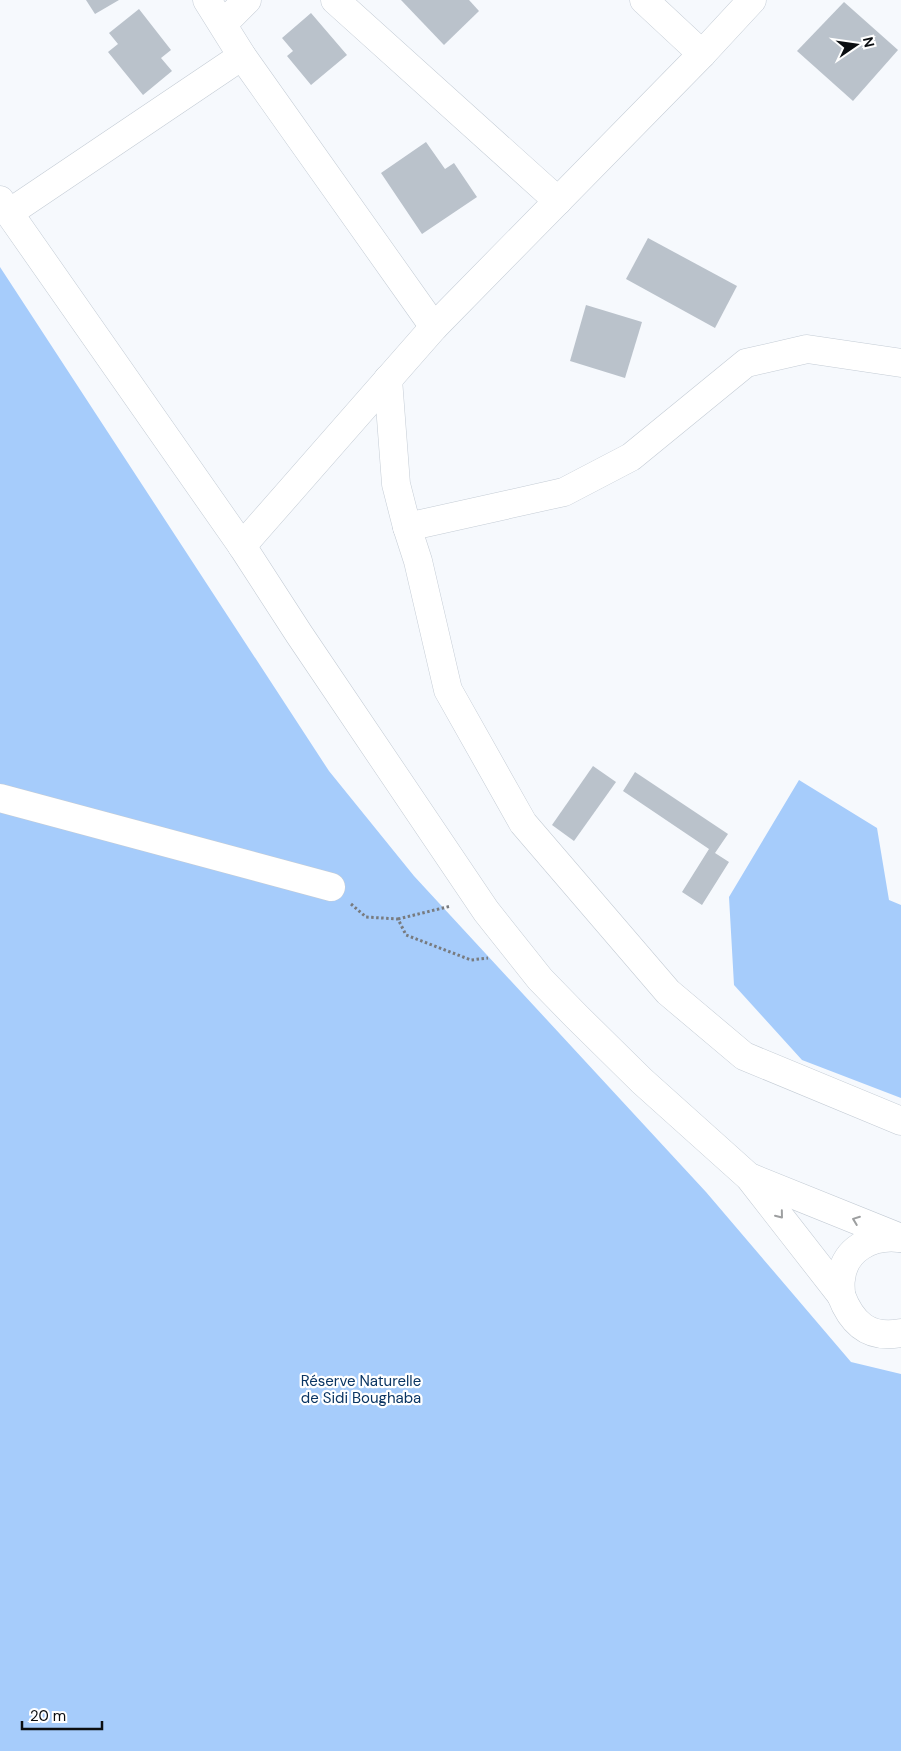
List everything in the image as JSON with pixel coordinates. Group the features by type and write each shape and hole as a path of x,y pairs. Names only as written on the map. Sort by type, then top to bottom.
{"street":[{"path":"207,0 242,56 434,327"},
{"path":"223,24 247,0"},
{"path":"335,0 558,201"},
{"path":"644,0 702,54"},
{"path":"242,546 434,327 702,54 752,0"},
{"path":"242,56 5,207 242,546 304,642 478,900 521,955 577,1017 642,1081 749,1176 841,1295 847,1311 858,1324 872,1332 889,1335 901,1333"},
{"path":"406,527 564,492 631,457 746,363 807,349 901,363"},
{"path":"388,379 396,484 406,527 418,561 448,690 523,823 668,992 744,1056 901,1121"},
{"path":"0,798 331,887"},
{"path":"749,1176 901,1238"},
{"path":"841,1295 841,1278 846,1262 858,1248 871,1240 888,1236 901,1238"}],"path":[{"path":"331,887 366,917 398,919 478,900"},
{"path":"398,919 406,935 471,960 521,955"}],"green space":[{"name":"Réserve Naturelle de Sidi Boughaba","path":"0,267 329,771 414,876 706,1192 851,1362 901,1374 901,1751 0,1751"},
{"path":"799,780 877,828 889,900 901,905 901,1098 802,1060 734,985 729,897"}],"building":[{"path":"86,0 119,0 95,14"},
{"path":"401,0 469,0 479,11 444,45"},
{"path":"844,2 898,50 853,101 797,51"},
{"path":"139,9 171,50 161,58 172,71 143,95 108,52 118,44 109,33"},
{"path":"311,13 347,55 311,85 287,56 293,51 282,38"},
{"path":"426,142 445,169 454,163 477,197 422,234 381,173"},
{"path":"648,238 737,286 715,328 626,279"},
{"path":"586,305 642,322 625,378 570,361"},
{"path":"593,766 616,782 574,841 552,825"},
{"path":"635,772 728,834 715,853 729,862 702,905 682,892 709,849 623,791"}]}
